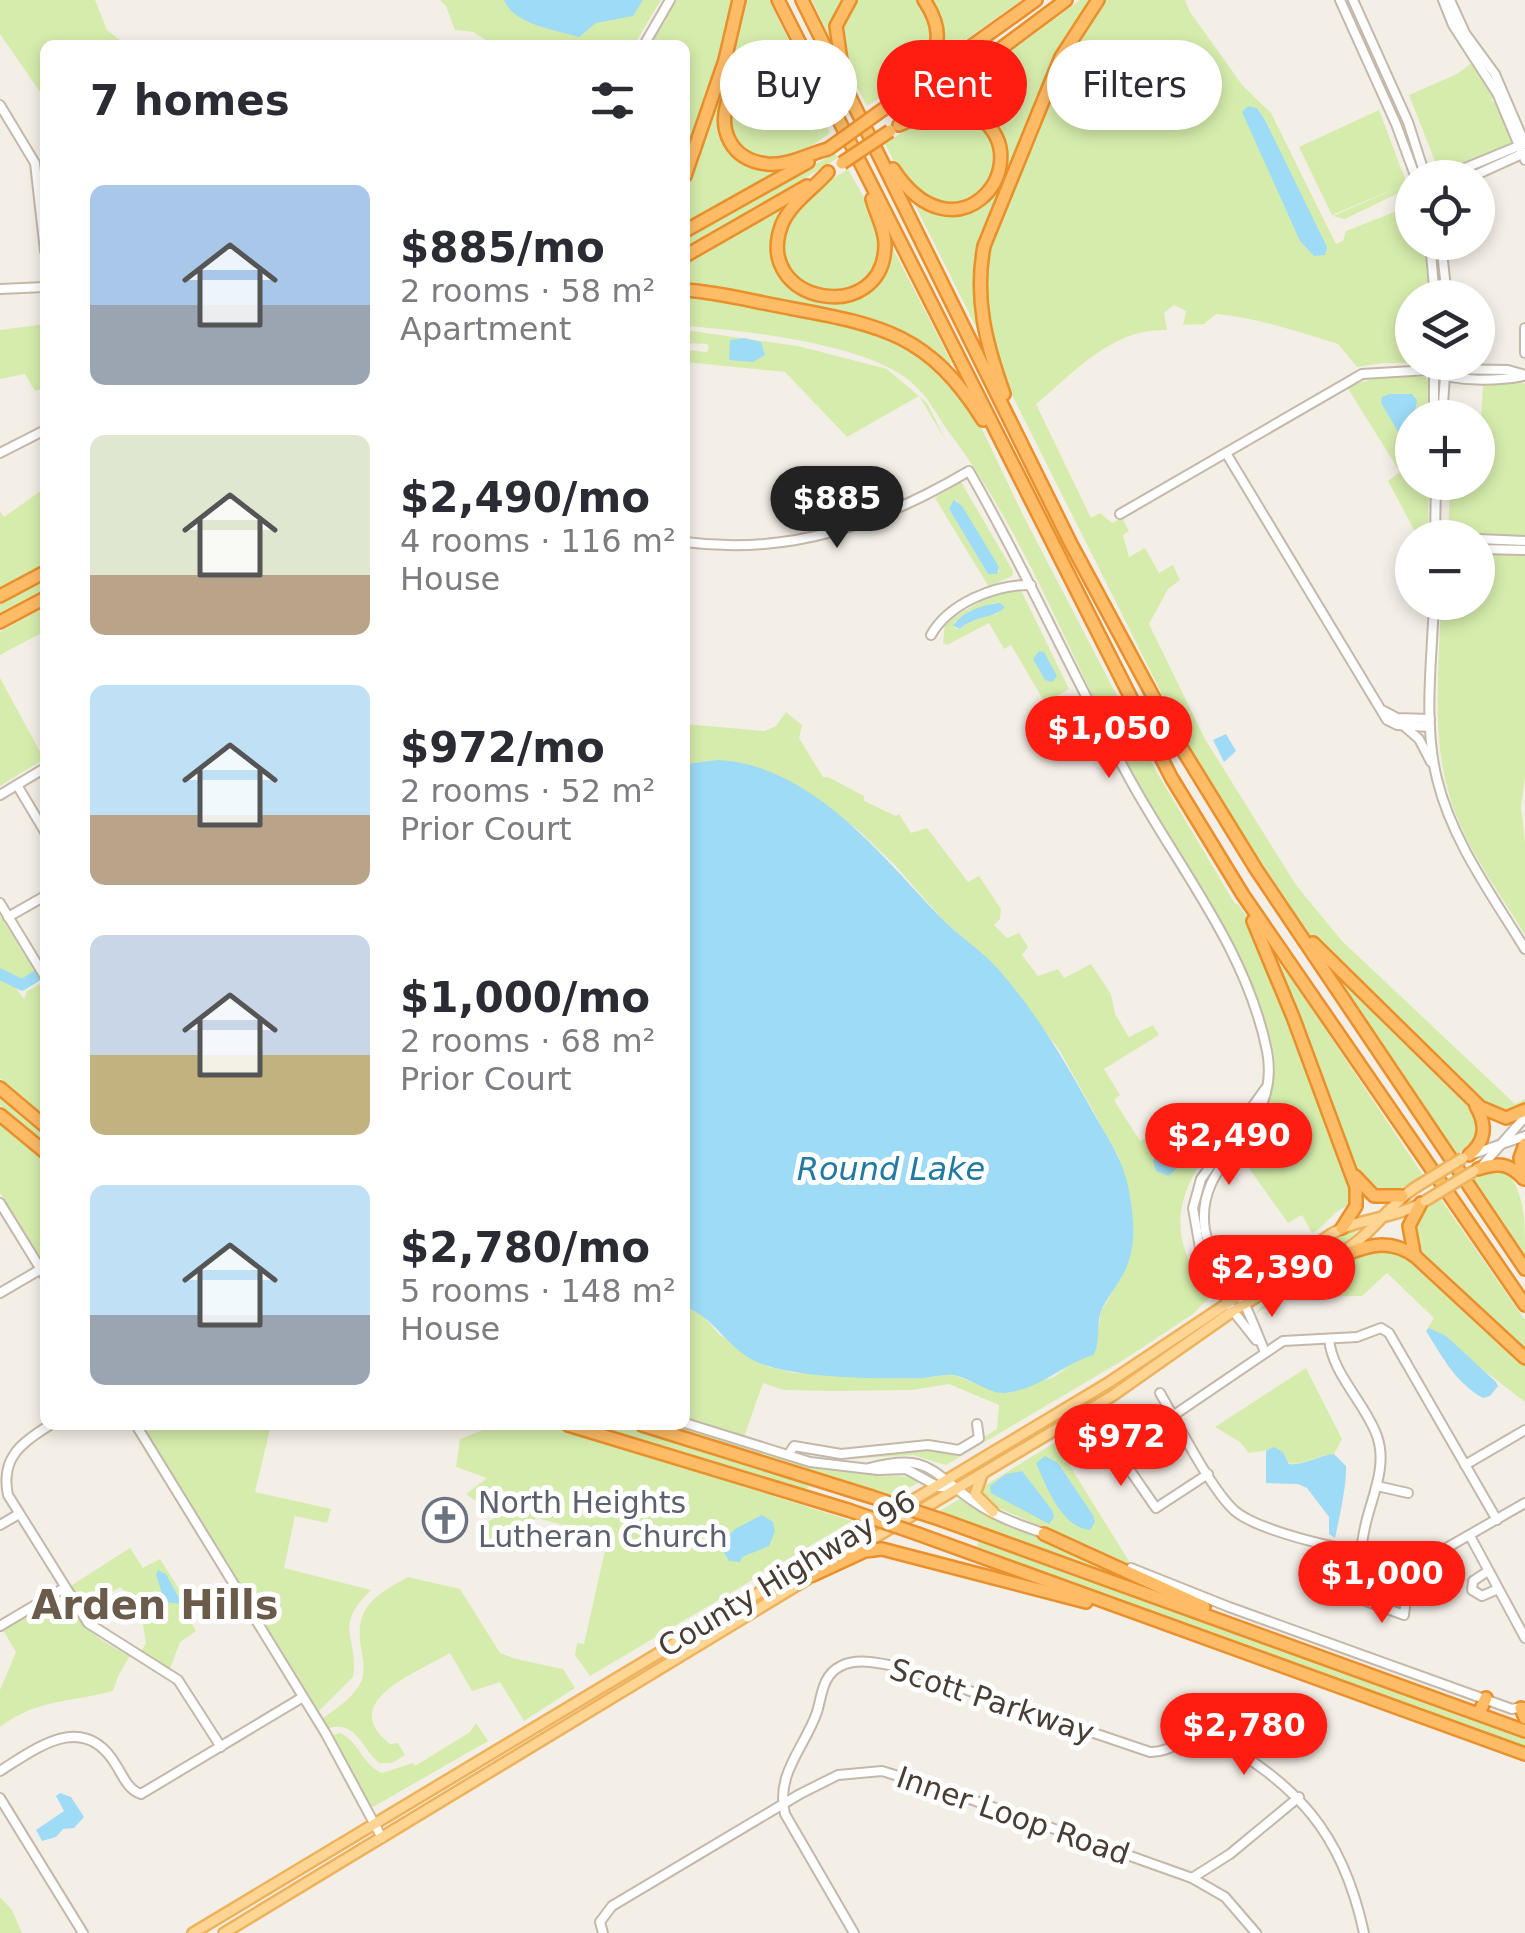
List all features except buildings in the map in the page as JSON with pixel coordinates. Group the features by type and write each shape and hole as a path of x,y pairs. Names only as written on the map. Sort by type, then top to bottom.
{"highway":[{"path":"690,162 725,60 739,0"},
{"path":"778,0 798,40"},
{"path":"802,0 1047,494 1176,739 1281,905 1525,1270"},
{"path":"850,0 837,22 836,43 858,114"},
{"path":"924,0 938,26 937,40"},
{"path":"980,40 1036,0"},
{"path":"1012,40 1066,0"},
{"path":"1047,494 988,348 980,312 980,276 988,233 1052,76 1074,33 1098,0"},
{"path":"690,228 828,148 877,114"},
{"path":"728,130 738,151 755,161 787,163 828,148"},
{"path":"843,130 1149,736 1226,868 1268,951 1348,1164 1357,1203 1342,1228"},
{"path":"690,253 891,130"},
{"path":"869,135 908,190 932,208 954,210 985,196 996,181 1000,150 991,130"},
{"path":"828,172 786,216 778,247 784,270 796,284 815,296 833,298 862,288 874,277 882,260 884,237 864,171"},
{"path":"690,291 862,322 920,348 944,368 972,402 1052,543"},
{"path":"0,596 40,575"},
{"path":"0,622 40,601"},
{"path":"1226,868 1525,1305"},
{"path":"1281,905 1335,967 1473,1102 1500,1118 1525,1113"},
{"path":"0,1088 40,1122"},
{"path":"1468,1155 1482,1140 1484,1129 1473,1102"},
{"path":"0,1114 40,1148"},
{"path":"1524,1180 1520,1158 1525,1140"},
{"path":"1348,1164 1370,1193 1382,1198 1402,1196"},
{"path":"1478,1169 1500,1164 1511,1167 1524,1180"},
{"path":"1416,1257 1409,1226 1423,1202"},
{"path":"1300,1271 1378,1243 1396,1245 1416,1257 1525,1358"},
{"path":"584,1430 918,1534 1525,1754"},
{"path":"658,1430 942,1520 1525,1731"},
{"path":"1044,1534 1267,1636"},
{"path":"813,1575 865,1550 888,1550 1158,1621"},
{"path":"1479,1713 1486,1698"}],"main road":[{"name":"County Highway 96","path":"224,1933 1112,1396 1244,1304 1352,1246 1402,1196 1468,1155"},
{"name":"County Highway 96","path":"193,1933 1108,1383 1342,1228 1397,1215 1478,1169"},
{"path":"992,1467 982,1475 975,1490 980,1501 994,1512"}],"street":[{"path":"647,40 670,0"},
{"path":"1446,0 1495,74 1524,150"},
{"path":"1408,160 1342,4 1357,1 1420,160"},
{"path":"0,105 36,163 40,202"},
{"path":"1494,160 1524,150"},
{"path":"1495,165 1524,150"},
{"path":"0,289 40,287"},
{"path":"1525,328 1525,353"},
{"path":"1120,514 1352,378 1395,370"},
{"path":"1495,376 1509,379 1525,375"},
{"path":"0,453 40,433"},
{"path":"1226,454 1391,723 1430,723"},
{"path":"690,542 766,544 843,530 895,512 969,471 1017,554 1126,774 1232,950 1265,1042 1268,1057 1261,1110 1208,1188 1205,1230 1211,1250 1244,1304 1266,1352"},
{"path":"1495,544 1521,545"},
{"path":"931,634 940,619 996,588 1031,585"},
{"path":"1433,620 1430,723 1434,768"},
{"path":"1380,708 1397,718 1430,723"},
{"path":"1404,726 1419,739 1434,768 1455,830 1525,949"},
{"path":"0,795 40,771"},
{"path":"17,785 40,824"},
{"path":"8,917 40,899"},
{"path":"0,903 40,969"},
{"path":"1265,1089 1214,1156 1196,1193 1195,1228 1200,1248 1233,1311 1266,1352"},
{"name":"County Highway 96","path":"1478,1169 1525,1113"},
{"name":"County Highway 96","path":"1468,1155 1525,1140"},
{"path":"1214,1156 1223,1162"},
{"path":"0,1203 40,1268"},
{"path":"0,1293 40,1274"},
{"path":"1208,1474 1156,1508 1118,1453 1290,1338 1358,1336 1380,1328 1388,1331 1497,1520"},
{"path":"1329,1339 1334,1357 1377,1435 1380,1454 1355,1597 1404,1614 1411,1558"},
{"path":"1160,1393 1229,1504 1244,1517 1310,1542 1429,1558 1525,1503"},
{"path":"788,1455 794,1446 841,1454 928,1445 958,1450 978,1438 977,1424"},
{"path":"690,1426 834,1466 910,1470 934,1485 956,1488"},
{"path":"42,1430 20,1444 5,1465 5,1487 19,1514 82,1615 98,1632 178,1680 221,1746"},
{"path":"139,1430 303,1697 382,1838"},
{"path":"1465,1465 1525,1430"},
{"path":"869,1468 914,1462 931,1467 994,1512 1044,1534 1156,1573 1177,1587 1512,1709 1524,1710"},
{"path":"1377,1486 1408,1493"},
{"path":"0,1525 19,1514"},
{"path":"1470,1536 1525,1638"},
{"path":"1488,1571 1473,1581 1472,1590 1482,1596 1498,1590"},
{"path":"0,1626 64,1588"},
{"name":"Scott Parkway","path":"782,1804 787,1770 828,1678 844,1664 868,1662 902,1668 1150,1752 1208,1734 1232,1747 1298,1797"},
{"path":"0,1771 48,1742 75,1736 104,1748 130,1788 141,1794 303,1697"},
{"name":"Inner Loop Road","path":"603,1933 600,1922 612,1906 782,1804 838,1776 882,1771 1192,1878 1225,1897 1256,1933"},
{"path":"1192,1878 1230,1854 1298,1797 1339,1855 1364,1933"},
{"path":"0,1798 83,1933"},
{"path":"782,1804 854,1933"}],"green space":[{"path":"0,0 95,0 107,30 120,40 40,40 40,92 0,34"},
{"path":"440,0 661,0 637,40 486,40 473,32 455,30"},
{"path":"675,0 737,0 725,40 720,40 720,56 690,155 690,40 654,40"},
{"path":"743,0 769,0 789,40 735,40"},
{"path":"812,0 846,0 833,35 829,36"},
{"path":"855,0 919,0 934,29 934,40 877,40 877,99 867,106 857,85 857,40 841,40 846,13"},
{"path":"927,0 1021,0 965,40 935,40"},
{"path":"1080,0 1095,0 1070,40 1047,40 1047,93 986,234 980,335 915,205 920,202 959,212 1001,174 991,130 1027,130 1026,40"},
{"path":"1101,0 1185,0 1210,40 1075,40"},
{"path":"1454,31 1495,95 1491,100 1502,109 1513,139 1509,145 1473,160 1435,160 1409,95 1457,74 1472,63"},
{"path":"1222,57 1243,86 1271,113 1336,244 1343,241 1346,231 1395,212 1395,260 1426,260 1429,280 1395,280 1395,363 1357,367 1338,344 1232,316 1216,314 1204,324 1183,325 1186,311 1174,305 1164,313 1167,330 1147,331 1112,344 1036,404 1091,518 1100,513 1112,523 1122,518 1129,531 1123,535 1129,557 1145,548 1159,573 1173,565 1180,580 1168,589 1149,624 1205,739 1296,885 1342,941 1515,1104 1525,1099 1525,1106 1507,1112 1488,1109 1312,939 1218,795 1176,722 999,369 986,324 986,255 1047,97 1047,130 1222,130","holes":["1248,106 1257,108 1327,253 1288,214 1243,112"]},
{"path":"720,86 720,130 730,130 730,144 780,169 690,220 690,172"},
{"path":"1379,110 1398,160 1395,189 1332,215 1299,147"},
{"path":"732,130 830,133 796,155 774,161 751,155"},
{"path":"906,130 986,130 994,146 995,168 987,187 970,201 939,205 903,179 885,144"},
{"path":"835,153 838,158 690,248 690,237"},
{"path":"848,169 877,225 878,260 858,284 820,294 799,283 792,274 784,253 784,229 799,203"},
{"path":"1395,189 1395,195 1345,219 1333,216"},
{"path":"789,205 776,253 805,294 864,291 891,245 952,363 946,366 909,338 690,288 690,262"},
{"path":"690,294 871,328 929,358 972,408 1156,771 1235,904 1253,926 1352,1193 1351,1205 1318,1230 1312,1233 1302,1215 1288,1223 1236,1150 1265,1106 1275,1069 1270,1038 1249,978 1219,916 1129,766 1024,554 977,473 922,394 890,368 835,348 690,326"},
{"path":"40,325 40,390 35,391 25,374 0,379 0,330"},
{"path":"690,331 798,346 887,369 919,396 847,437 785,372 690,362 690,350 707,352 707,344 690,343"},
{"path":"1381,376 1427,380 1430,384 1430,400 1415,400 1415,396 1381,401 1395,426 1395,464 1347,387"},
{"path":"1525,381 1525,776 1521,807 1525,935 1456,815 1439,737 1440,620 1495,620 1495,520 1449,520 1449,500 1495,500 1495,400 1482,400 1483,383"},
{"path":"919,396 927,403 946,441"},
{"path":"1395,476 1395,494 1388,481"},
{"path":"961,482 1013,571 1012,576 989,587 935,498","holes":["956,500 999,572 988,574 949,509"]},
{"path":"40,492 40,568 0,589 0,511 4,517"},
{"path":"1398,500 1429,500 1428,520 1409,520"},
{"path":"40,582 40,596 0,617 0,604"},
{"path":"1019,586 1069,689 1045,703 1011,645 1004,649 989,623 947,645 943,643 945,622 999,591","holes":["994,603 1003,605 997,614 978,616 960,629 954,628 954,622"]},
{"path":"40,610 40,634 0,655 0,632"},
{"path":"0,678 40,752 40,761 0,786"},
{"path":"786,712 802,725 799,738 823,777 864,796 864,801 899,814 911,833 927,828 968,882 979,876 1001,909 1000,919 994,925 1007,938 1019,933 1028,947 1022,955 1038,976 1058,969 1064,978 1091,964 1111,994 1115,1014 1129,1037 1153,1025 1159,1035 1104,1069 1120,1095 1114,1100 1140,1141 1151,1135 1169,1176 1200,1144 1200,1139 1208,1150 1187,1190 1180,1224 1188,1258 1209,1298 1193,1314 1125,1359 946,1465 913,1455 848,1459 928,1448 955,1455 997,1429 999,1405 949,1384 912,1390 835,1391 783,1390 763,1383 744,1437 690,1420 690,1309 699,1312 720,1335 769,1367 794,1373 924,1378 951,1374 1002,1393 1054,1377 1078,1359 1094,1355 1101,1311 1123,1274 1119,1158 1060,1051 995,966 943,920 858,830 801,789 717,760 690,763 690,724 765,731 776,726"},
{"path":"0,915 39,978 15,987 24,999 27,991 40,984 40,1113 0,1078"},
{"path":"1275,954 1423,1175 1393,1193 1373,1189 1358,1173"},
{"path":"1343,979 1471,1108 1478,1129 1473,1140 1456,1154 1339,982"},
{"path":"0,1093 40,1128 40,1140 0,1105"},
{"path":"0,1124 40,1158 40,1258 0,1193"},
{"path":"1504,1169 1520,1197 1525,1255 1473,1178"},
{"path":"1440,1198 1525,1320 1525,1355 1416,1248 1418,1218"},
{"path":"1362,1226 1346,1242 1290,1268 1335,1237"},
{"path":"1371,1252 1403,1253 1525,1364 1525,1402 1429,1328 1426,1331 1434,1318 1387,1273 1362,1296 1281,1297 1255,1314 1278,1293 1308,1277"},
{"path":"1306,1368 1342,1439 1334,1454 1289,1463 1277,1451 1249,1453 1240,1442 1215,1427"},
{"path":"145,1430 270,1430 255,1492 331,1509 327,1523 295,1516 284,1568 371,1590 359,1603 350,1623 353,1677 319,1711"},
{"path":"483,1430 565,1430 852,1521 590,1676 575,1655 577,1643 584,1644 608,1537 537,1518 498,1541 491,1540 483,1529 485,1524 515,1504 500,1486 489,1501 474,1500 466,1494 487,1478 456,1467 460,1439"},
{"path":"606,1430 638,1430 806,1482 809,1486 801,1489"},
{"path":"680,1430 690,1430 810,1466 914,1477 918,1483 893,1496"},
{"path":"1070,1433 1058,1447 1132,1566 994,1506 982,1496 986,1485","holes":["1036,1463 1058,1463 1093,1515 1053,1497"]},
{"path":"960,1499 983,1513 1135,1580 939,1511"},
{"path":"979,1540 1525,1737 1525,1747 977,1547"},
{"path":"130,1548 143,1568 160,1559 191,1608 186,1614 196,1631 180,1642 170,1669 141,1652 146,1643 143,1625 151,1613 120,1587 83,1609 69,1587"},
{"path":"408,1577 460,1589 500,1653 563,1669 575,1688 524,1721 500,1682 472,1691 450,1653 402,1679 377,1702 372,1714 376,1729 390,1744 398,1743 405,1755 392,1763 379,1763 352,1732 329,1728 323,1718 351,1696 362,1679 360,1634 364,1612 377,1597"},
{"path":"59,1597 92,1632 130,1656 113,1691 41,1706 0,1727 0,1690 16,1652 3,1630"},
{"path":"476,1723 488,1741 373,1807 333,1735 340,1733 352,1741 382,1773 413,1763 415,1766 470,1732"},
{"path":"0,1897 12,1910 22,1933 0,1933"}],"water":[{"path":"504,0 643,0 633,16 596,23 579,37 526,21"},
{"path":"1248,106 1257,108 1265,120 1327,247 1325,255 1314,256 1300,241 1242,112"},
{"path":"730,340 761,342 765,355 753,362 729,360"},
{"path":"1412,394 1417,400 1395,400 1395,427 1381,403 1382,397"},
{"path":"954,500 962,506 999,567 997,574 988,574 949,509"},
{"path":"1000,603 1005,607 995,614 960,629 953,626 973,610"},
{"path":"1039,651 1044,652 1057,676 1052,682 1045,680 1033,659"},
{"path":"1226,734 1236,751 1224,762 1213,740"},
{"name":"Round Lake","path":"717,760 751,765 813,795 869,841 941,918 998,969 1026,1003 1073,1076 1115,1150 1127,1180 1133,1235 1130,1257 1101,1311 1094,1355 1029,1387 1004,1393 954,1375 814,1375 773,1368 747,1357 690,1309 690,763"},
{"path":"1190,1136 1200,1139 1197,1148 1169,1176 1156,1171 1153,1160 1157,1154"},
{"path":"1429,1328 1446,1336 1496,1382 1498,1386 1490,1396 1483,1398 1457,1377 1426,1331"},
{"path":"1274,1447 1283,1452 1289,1464 1334,1454 1346,1466 1335,1538 1329,1534 1329,1517 1307,1488 1266,1483 1266,1451"},
{"path":"1045,1456 1058,1463 1093,1515 1095,1522 1090,1530 1071,1522 1056,1504 1036,1463"},
{"path":"1022,1471 1052,1510 1054,1517 1049,1524 991,1493 990,1486 1006,1474"},
{"path":"762,1515 773,1522 775,1531 769,1546 742,1557 740,1562 729,1561 720,1545 735,1529"},
{"path":"158,1570 166,1574 182,1604 165,1602 156,1575"},
{"path":"60,1793 71,1797 84,1817 74,1828 63,1829 56,1837 42,1841 36,1830 64,1811 56,1796"}],"waterway":[{"path":"0,974 22,985 38,975"}],"place":[{"name":"North Heights Lutheran Church","path":"445,1520"}],"district":[{"name":"Arden Hills","path":"155,1605"}]}
